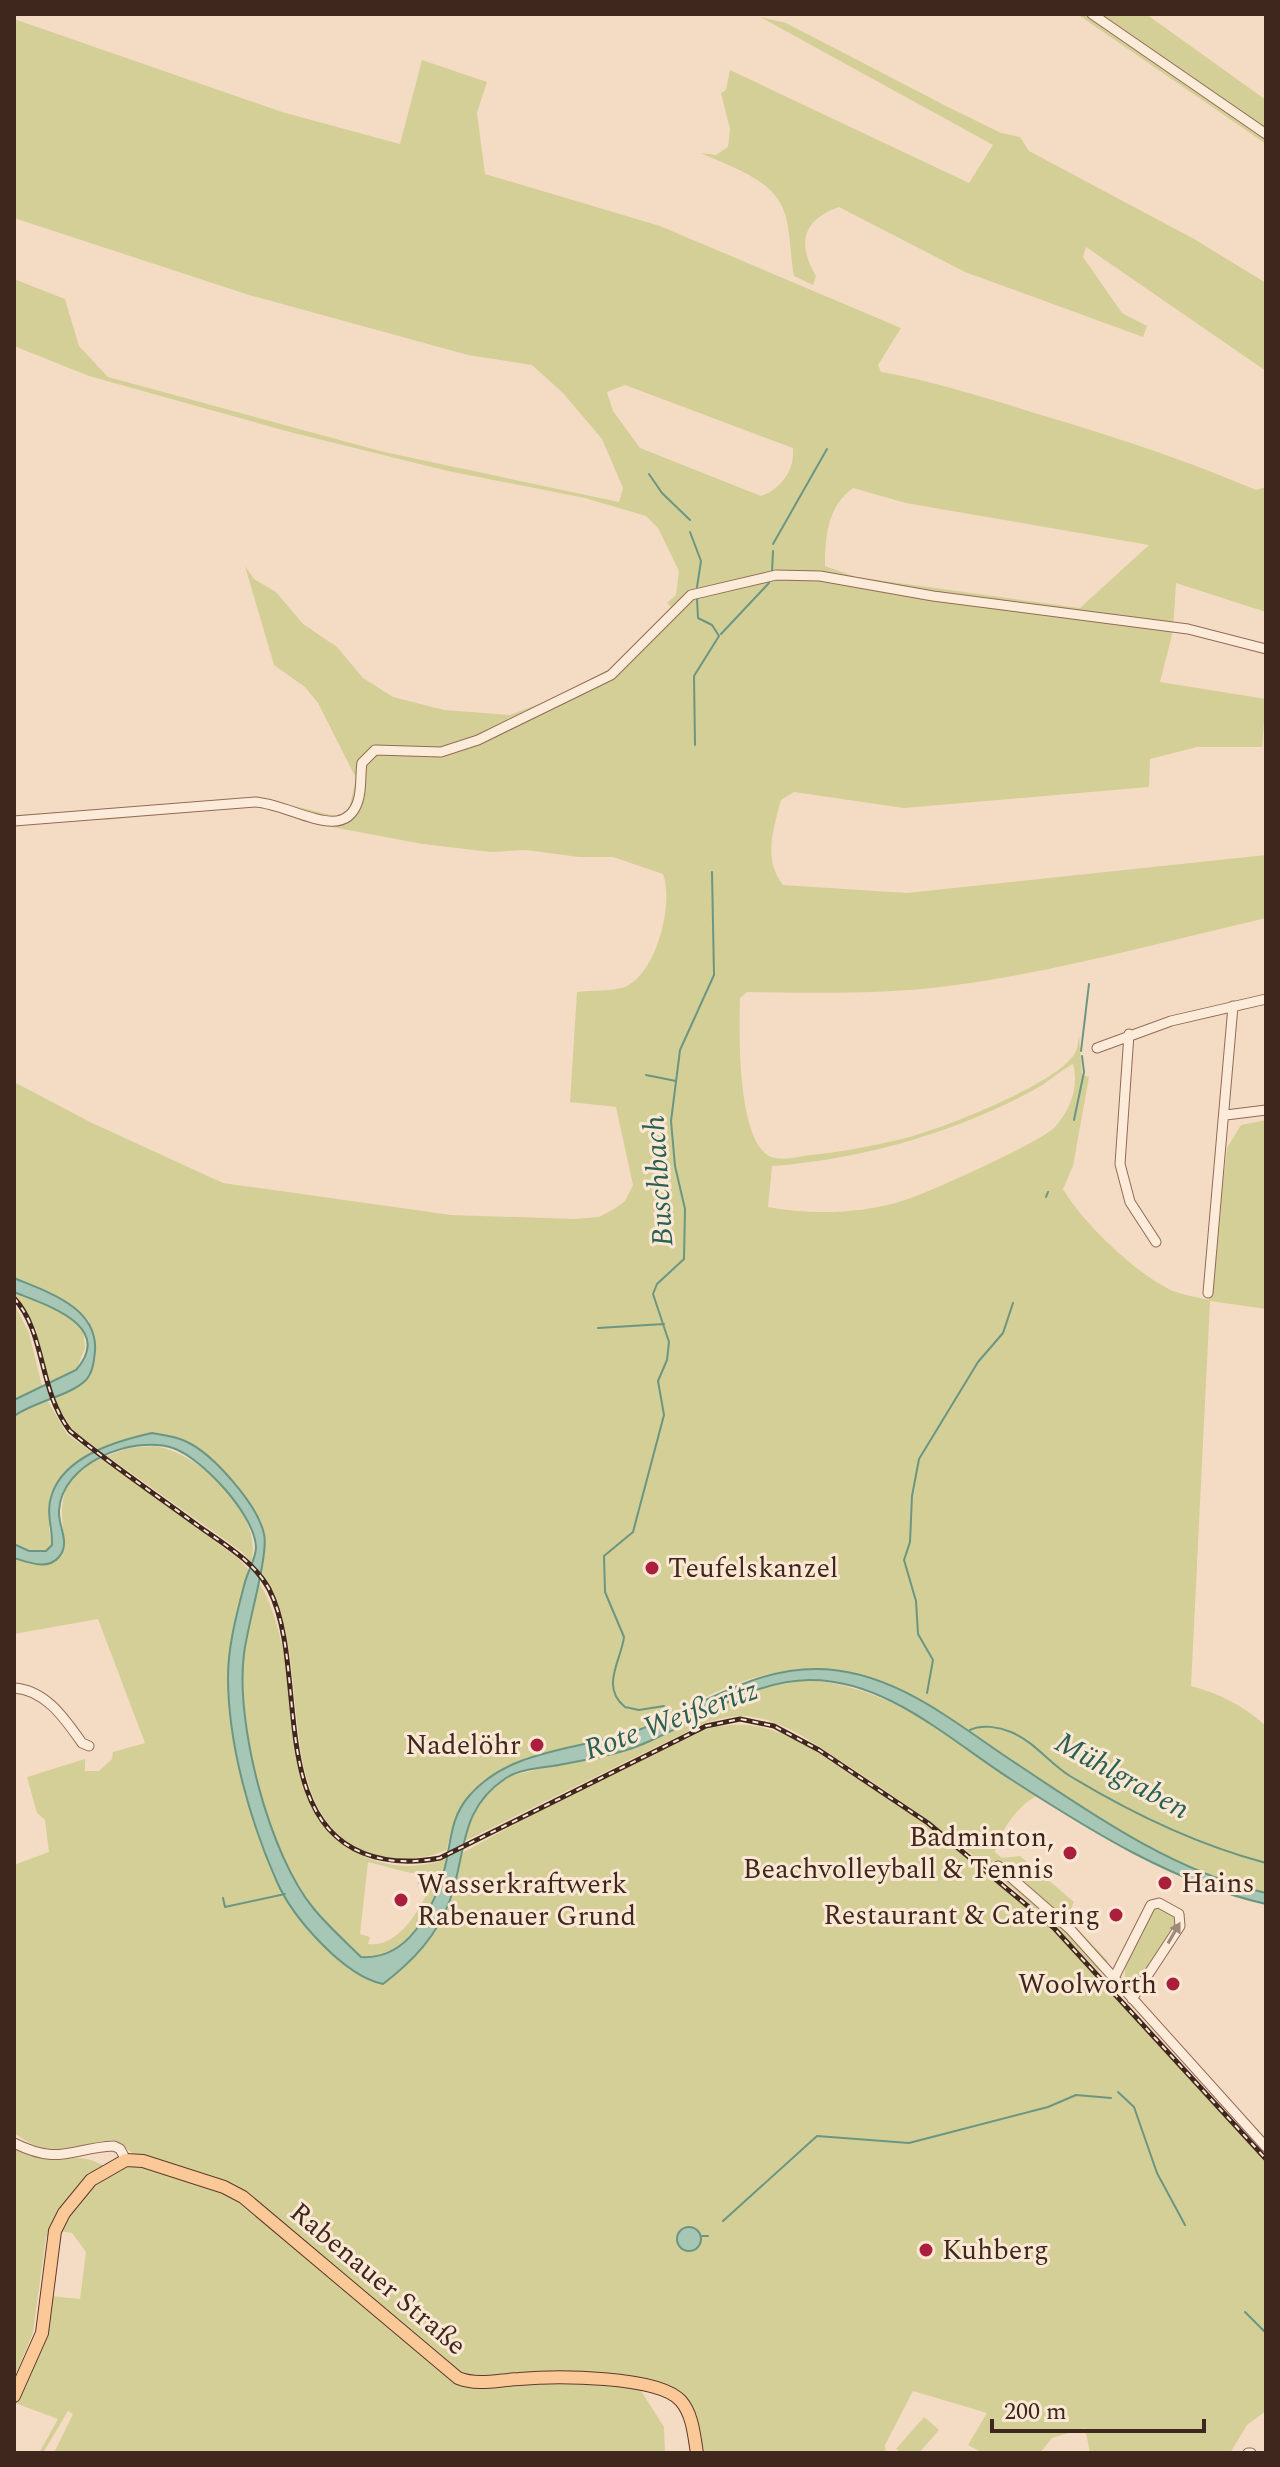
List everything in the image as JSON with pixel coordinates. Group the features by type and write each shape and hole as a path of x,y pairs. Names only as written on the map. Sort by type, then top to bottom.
{"main road":[{"path":"14,2396 42,2333 53,2240 64,2213 91,2180 126,2160"},
{"name":"Rabenauer Straße","path":"126,2160 162,2167 224,2187 243,2197 458,2378 479,2383 534,2378 652,2383 673,2394 685,2407 697,2453"}],"street":[{"path":"1092,14 1266,134"},
{"path":"14,821 255,802 282,806 332,823 345,821 354,812 360,796 362,763 375,750 441,752 478,740 611,675 691,595 776,575 820,576 949,599 1188,629 1266,649"},
{"path":"1097,1048 1129,1034 1266,999"},
{"path":"1208,1293 1226,1115 1233,1006"},
{"path":"1129,1034 1120,1164 1130,1202 1156,1242"},
{"path":"1226,1115 1266,1110"},
{"path":"14,1688 37,1693 48,1701 82,1743 89,1746"},
{"path":"998,1866 1070,1929 1266,2147"},
{"path":"1114,1978 1151,1905 1159,1903 1179,1914 1180,1926 1132,1999"},
{"path":"14,2143 52,2156 68,2156 114,2146 120,2149 126,2160"}],"shaded area":[{"path":"1077,14 1146,14 1266,100 1266,144"},
{"path":"760,17 786,23 1001,133 1020,137 1029,151 1194,239 1266,283 1266,371 1086,247 1083,257 1122,313 1147,326 1143,337 965,272 839,207 817,219 806,234 806,254 816,276 813,285 794,276 787,222 780,202 762,183 701,153 716,155 728,147 730,129 721,93 726,90 730,70 969,183 993,145"},
{"path":"14,19 282,112 400,144 422,60 487,82 477,113 485,174 660,226 901,328 878,365 881,372 965,392 1101,433 1256,490 1266,487 1266,612 1176,583 1173,631 1160,682 1266,699 1262,747 1197,747 1150,759 1149,787 904,808 794,792 781,800 771,855 783,885 907,893 1266,855 1266,918 1072,964 955,985 877,992 747,992 740,998 740,1034 742,1083 751,1128 759,1145 769,1156 784,1159 902,1139 995,1105 1064,1065 1076,1051 1079,1035 1082,1075 1089,1077 1073,1166 1063,1189 1097,1232 1143,1273 1173,1291 1209,1300 1227,1148 1241,1125 1266,1120 1266,1309 1210,1301 1191,1686 1231,1701 1266,1726 1266,1893 1200,1871 1138,1841 935,1711 905,1694 844,1673 810,1670 752,1678 623,1735 538,1754 514,1764 486,1781 475,1792 457,1818 447,1850 429,1856 393,1858 374,1854 339,1835 317,1806 305,1769 288,1642 277,1604 259,1572 265,1553 252,1508 213,1460 188,1442 126,1439 99,1450 72,1429 54,1400 53,1396 86,1379 89,1321 72,1305 14,1278 14,1082 92,1123 223,1183 451,1215 599,1217 625,1201 633,1185 616,1107 570,1102 577,992 622,988 638,978 647,966 664,918 666,887 663,874 613,857 579,857 526,850 491,852 423,844 332,827 255,805 106,820 54,819 14,825 14,815 270,800 339,817 349,810 356,778 318,703 305,687 274,665 245,566 254,579 276,592 303,624 337,647 363,678 393,697 444,710 510,715 557,697 609,669 671,607 667,603 676,595 679,571 658,528 646,516 585,498 448,471 286,431 89,376 14,346 14,279 65,299 79,346 108,377 384,452 619,502 623,488 602,439 563,393 532,365 468,355 249,295 14,218","holes":["625,385 793,448 789,471 775,489 761,496 640,448 613,411 607,392","853,488 906,503 1149,545 1080,608 856,577 825,566 829,523 844,496","1073,1064 1074,1089 1070,1104 1056,1126 983,1167 914,1197 869,1209 818,1212 768,1207 772,1166 840,1157 906,1142 970,1119 1032,1091"]},
{"path":"14,1292 68,1315 83,1327 85,1348 76,1370 48,1384 36,1329"},
{"path":"14,1303 29,1333 42,1386 14,1400"},
{"path":"46,1398 67,1434 93,1453 64,1474 49,1528 52,1544 46,1551 29,1551 14,1544 14,1416"},
{"path":"154,1446 191,1460 225,1489 239,1506 248,1525 253,1544 251,1563 242,1552 107,1456 128,1448"},
{"path":"100,1458 238,1558 249,1570 233,1637 232,1702 241,1767 260,1833 280,1886 298,1915 327,1944 383,1984 413,1956 435,1926 462,1853 541,1810 707,1729 750,1725 804,1744 905,1810 977,1863 1073,1951 1266,2163 1266,2411 1247,2425 1230,2453 1090,2453 1085,2428 1052,2438 1040,2453 983,2453 968,2445 987,2413 913,2391 885,2445 886,2453 705,2453 690,2402 650,2379 539,2374 464,2377 262,2208 138,2157 114,2140 54,2150 29,2143 14,2133 14,1865 49,1852 45,1820 37,1813 27,1777 85,1759 85,1771 99,1771 112,1759 113,1752 145,1743 98,1619 14,1634 14,1558 32,1564 65,1548 62,1507 68,1485 75,1475"},
{"path":"257,1580 276,1622 288,1675 301,1779 309,1802 337,1838 355,1852 376,1861 422,1865 446,1859 439,1886 415,1932 393,1953 381,1958 361,1957 314,1909 297,1884 269,1824 251,1756 243,1689 244,1649","holes":["368,1862 411,1873 436,1872 419,1908 402,1930 392,1939 368,1944 370,1937 360,1934"]},
{"path":"806,1680 839,1685 900,1707 956,1740 1037,1796 1023,1805 1010,1820 995,1852 1002,1858 1020,1856 1074,1902 1067,1918 1108,1961 1098,1971 1009,1885 879,1786 793,1731 752,1717 731,1717 705,1723 463,1842 468,1820 484,1796 509,1776 631,1748 715,1706 763,1688"},
{"path":"1158,1908 1174,1916 1175,1925 1135,1988 1131,1989 1126,1981 1127,1961 1136,1939 1153,1910"},
{"path":"14,2147 38,2155 83,2158 104,2166 46,2237 33,2333 14,2378"},
{"path":"135,2164 236,2196 450,2377 638,2386 664,2427 665,2453 54,2453 73,2414 68,2411 43,2453 39,2453 58,2419 15,2403 40,2350 51,2296 80,2299 86,2252 72,2233 59,2231 99,2180"},
{"path":"924,2417 939,2430 919,2453 902,2453 896,2449"}],"water":[{"path":"14,1278 55,1296 79,1312 94,1336 95,1351 90,1374 79,1386 14,1416 14,1400 76,1370 86,1354 87,1341 82,1329 71,1319 14,1292"},
{"name":"Rote Weißeritz","path":"152,1433 183,1440 209,1457 244,1495 260,1522 265,1544 244,1654 243,1683 250,1751 270,1823 298,1885 319,1915 361,1957 390,1952 413,1934 422,1922 441,1881 457,1816 469,1796 486,1780 527,1759 641,1729 747,1682 769,1675 816,1669 872,1679 924,1702 1138,1841 1200,1871 1266,1893 1266,1904 1199,1883 1134,1853 1042,1799 891,1701 837,1682 809,1680 787,1682 747,1694 630,1749 524,1771 506,1778 479,1804 472,1818 450,1900 431,1936 414,1957 383,1984 368,1979 321,1944 295,1912 277,1882 242,1782 232,1729 228,1677 234,1629 256,1547 247,1519 225,1489 198,1463 173,1448 156,1445 119,1450 85,1467 72,1479 63,1494 59,1517 64,1546 59,1557 43,1565 14,1558 14,1544 29,1551 46,1551 52,1545 50,1501 68,1470 93,1452"},
{"path":"689,2227 698,2230 701,2239 698,2248 689,2251 680,2248 677,2239 680,2230"}],"waterway":[{"path":"773,544 827,449"},
{"path":"649,474 662,493 690,520"},
{"path":"690,532 701,561 697,587"},
{"path":"772,573 773,551"},
{"path":"721,634 769,583"},
{"path":"695,745 694,676 719,636 712,625 698,618 697,598"},
{"name":"Buschbach","path":"664,1706 639,1710 625,1707 614,1691 614,1674 624,1637 605,1592 604,1556 633,1532 664,1415 658,1381 667,1360 669,1342 653,1294 657,1284 684,1259 685,1209 675,1166 671,1121 680,1050 714,975 712,872"},
{"path":"1081,1051 1089,984"},
{"path":"1074,1120 1084,1072 1082,1056"},
{"path":"646,1075 676,1081"},
{"path":"1046,1197 1048,1192"},
{"path":"927,1693 933,1660 918,1634 916,1601 904,1560 910,1542 912,1496 919,1459 978,1362 1003,1333 1013,1303"},
{"path":"598,1328 664,1324"},
{"name":"Mühlgraben","path":"970,1730 990,1727 1011,1732 1070,1776 1117,1803 1165,1827 1266,1863"},
{"path":"419,1883 445,1876"},
{"path":"223,1898 225,1907 285,1894"},
{"path":"1118,2092 1134,2107 1157,2173 1185,2225"},
{"path":"723,2221 817,2136 909,2143 1048,2107 1076,2095 1111,2098"},
{"path":"702,2236 708,2236"},
{"path":"1245,2312 1266,2333"}],"railway":[{"path":"14,1298 32,1328 52,1397 70,1431 237,1553 269,1589 280,1621 287,1657 302,1773 314,1806 333,1834 363,1853 382,1859 410,1861 440,1858 706,1726 740,1719 774,1726 819,1750 928,1823 1054,1928 1266,2159"}],"place":[{"name":"Teufelskanzel","path":"652,1568"},
{"name":"Nadelöhr","path":"537,1745"},
{"name":"Badminton, Beachvolleyball & Tennis","path":"1070,1853"},
{"name":"Hains","path":"1165,1883"},
{"name":"Wasserkraftwerk Rabenauer Grund","path":"401,1900"},
{"name":"Restaurant & Catering","path":"1116,1915"},
{"name":"Woolworth","path":"1173,1984"},
{"name":"Kuhberg","path":"926,2250"}]}
